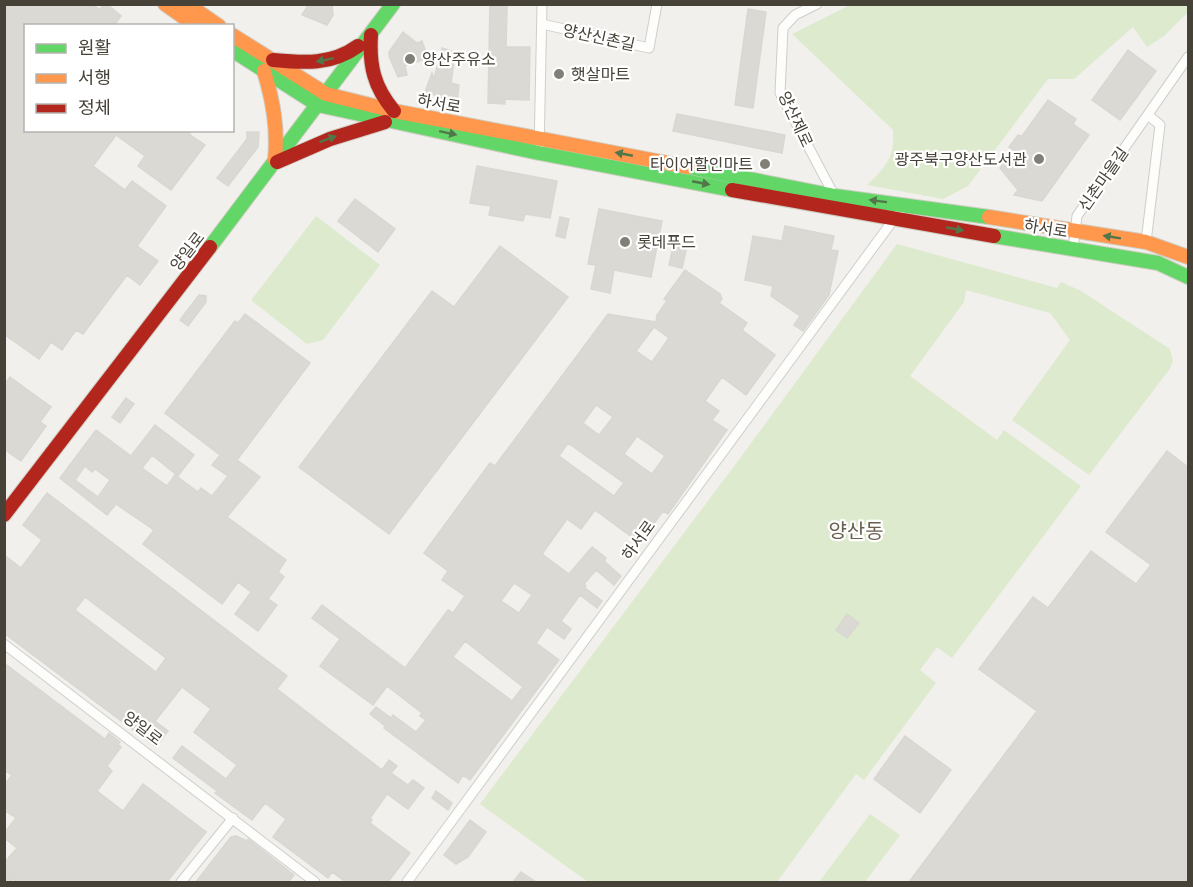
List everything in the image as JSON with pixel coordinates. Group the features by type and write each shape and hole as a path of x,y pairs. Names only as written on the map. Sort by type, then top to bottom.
{"main road":[{"path":"165,4 193,24"},
{"name":"양일로","path":"4,515 275,163 393,4"},
{"path":"194,6 216,24"},
{"path":"275,163 278,138 276,111 267,66 320,62 351,52 371,35"},
{"path":"275,163 311,145 392,116 369,67 371,35"},
{"name":"하서로","path":"234,37 267,66"},
{"name":"하서로","path":"234,51 267,66 322,100 539,153 840,210 1158,263 1188,277"},
{"name":"하서로","path":"392,116 539,138 835,196 905,204 1146,242 1188,257"}],"street":[{"name":"양산신촌길","path":"539,153 542,4"},
{"name":"양산신촌길","path":"542,24 649,48 657,4"},
{"name":"양산제로","path":"817,4 795,15 783,28 780,93 835,196 840,210"},
{"name":"신촌마을길","path":"1073,249 1077,216 1188,57"},
{"name":"신촌마을길","path":"1146,242 1160,125 1148,115"},
{"name":"하서로","path":"407,882 905,204"},
{"name":"양일로","path":"4,644 315,882"},
{"path":"181,882 233,818"}],"green space":[{"path":"1188,4 1188,12 1164,36 1147,47 1133,27 1074,79 1048,79 968,186 943,199 867,185 879,173 891,155 893,130 792,34 850,5"},
{"path":"316,216 380,265 323,340 307,344 252,299"},
{"path":"897,244 1057,288 1061,282 1081,291 1170,349 1173,361 1169,370 1089,475 1012,420 1070,340 1050,313 966,290 964,302 910,376 997,440 1004,430 1081,486 952,658 937,647 920,670 936,683 864,780 856,774 777,882 588,882 480,804 738,461"},
{"path":"870,814 900,835 865,882 819,882"}],"building":[{"path":"4,4 92,4 100,10 103,4 107,4 121,16 115,24 24,24 24,132 190,132 189,134 205,145 171,190 138,166 145,156 116,135 93,166 125,190 132,181 166,206 137,246 158,261 140,285 127,275 83,334 76,330 62,350 51,342 39,359 4,334"},
{"path":"309,4 332,4 333,15 327,25 302,15"},
{"path":"490,4 507,4 506,47 530,47 529,100 505,99 505,104 488,103"},
{"path":"748,9 766,12 753,108 735,105"},
{"path":"403,32 417,43 422,41 428,58 405,66 407,75 398,77 389,52"},
{"path":"442,48 455,52 452,60 454,61 451,83 459,85 457,102 425,92 432,73 434,79"},
{"path":"1128,50 1156,71 1120,120 1092,100"},
{"name":"광주북구양산도서관","path":"1048,100 1076,119 1073,124 1089,135 1042,201 1014,195 1018,190 1000,168 1013,150 1009,147 1018,135 1022,136"},
{"path":"677,114 785,135 782,153 673,131"},
{"path":"247,132 259,132 258,147 228,186 217,178 247,139"},
{"path":"477,166 557,181 550,218 525,214 523,221 489,215 491,206 470,203"},
{"path":"355,199 395,229 378,252 338,221"},
{"name":"롯데푸드","path":"599,209 662,221 651,277 614,270 610,293 591,289 596,265 588,264"},
{"path":"560,217 569,219 565,238 556,236"},
{"path":"785,226 834,236 831,250 838,251 829,295 803,331 794,325 800,316 771,296 773,286 745,280 753,236 782,241"},
{"path":"674,243 687,246 682,268 669,265"},
{"path":"500,246 568,297 389,534 299,467 432,291 454,307"},
{"path":"685,270 720,294 722,299 719,303 747,323 742,330 775,355 746,395 722,377 705,401 719,411 712,420 727,430 668,514 663,511 640,543 595,510 581,529 567,519 542,554 569,574 592,547 606,558 604,561 621,576 614,585 596,570 584,584 585,588 602,601 597,608 580,595 561,621 571,629 564,639 547,627 536,643 559,660 470,780 463,775 458,783 384,728 385,726 370,714 376,707 391,718 393,715 416,732 426,720 420,716 422,713 387,686 373,705 320,666 340,639 312,618 322,605 405,668 448,610 453,613 465,596 442,580 448,571 424,553 490,463 495,466 608,314 656,322 657,315 667,301 664,299","holes":["654,327 669,338 652,362 636,351","596,405 613,417 599,435 583,423","637,436 665,456 652,474 624,454","568,443 624,483 614,496 559,456","514,583 532,595 519,613 501,601","465,641 523,687 512,701 453,657"]},
{"path":"199,295 206,296 206,302 188,326 180,320"},
{"path":"245,314 310,363 237,460 260,477 227,517 286,560 278,572 284,577 268,599 277,605 258,631 235,614 251,592 238,582 222,604 143,544 154,530 116,504 107,515 60,478 96,430 131,456 155,425 194,455 178,476 152,455 142,468 167,486 175,475 198,492 201,488 212,496 228,476 212,465 220,455 165,413 235,321 238,323","holes":["85,466 92,472 95,469 110,480 98,497 75,480"]},
{"path":"10,377 51,407 40,422 46,426 21,461 4,449 4,385"},
{"path":"126,398 134,404 120,423 112,417"},
{"path":"1167,451 1188,467 1188,882 909,882 1037,711 979,669 1033,597 1048,608 1091,551 1136,584 1151,565 1106,532"},
{"path":"47,493 287,676 277,689 382,770 389,760 397,766 391,773 408,785 413,780 424,788 408,809 387,794 370,818 372,820 370,823 410,853 388,882 346,882 332,872 328,878 273,837 286,819 265,803 252,820 173,758 182,746 226,779 237,765 194,732 211,709 182,687 155,721 168,731 156,747 4,633 4,555 21,568 42,540 23,525","holes":["85,597 166,658 156,672 75,610"]},
{"path":"847,614 859,623 847,638 836,630"},
{"path":"4,663 105,739 109,733 120,742 118,744 121,747 107,766 112,771 97,791 123,811 143,784 206,832 167,882 18,882 13,879 10,882 4,882 4,863 17,848 4,838 4,833 16,818 4,810 4,785 12,775 4,770"},
{"path":"905,736 951,770 920,813 874,779"},
{"path":"436,791 452,803 448,810 432,798"},
{"path":"470,820 486,832 468,857 456,864 444,855"},
{"path":"236,836 247,841 248,839 294,875 288,882 196,882 231,837"},
{"path":"521,872 536,882 513,882"}],"traffic: fast":[{"path":"210,247 393,4"},
{"path":"234,51 318,105 539,153 732,190"},
{"path":"688,167 835,196 989,217"},
{"path":"994,236 1158,263 1188,277"}],"traffic: slow":[{"path":"165,4 193,24"},
{"path":"187,4 216,24"},
{"path":"234,36 326,94 394,111 688,167"},
{"path":"264,71 274,115 275,160"},
{"path":"989,217 1146,242 1188,257"}],"traffic: jam":[{"path":"371,35 374,76 377,85 394,111"},
{"path":"273,60 296,62 328,60 358,46"},
{"path":"277,162 330,139 385,122"},
{"path":"732,190 994,236"},
{"path":"4,515 210,247"}],"place":[{"name":"양산주유소","path":"410,59"},
{"name":"햇살마트","path":"559,74"},
{"name":"광주북구양산도서관","path":"1039,159"},
{"name":"타이어할인마트","path":"765,164"},
{"name":"롯데푸드","path":"625,242"}],"district":[{"name":"양산동","path":"856,530"}]}
